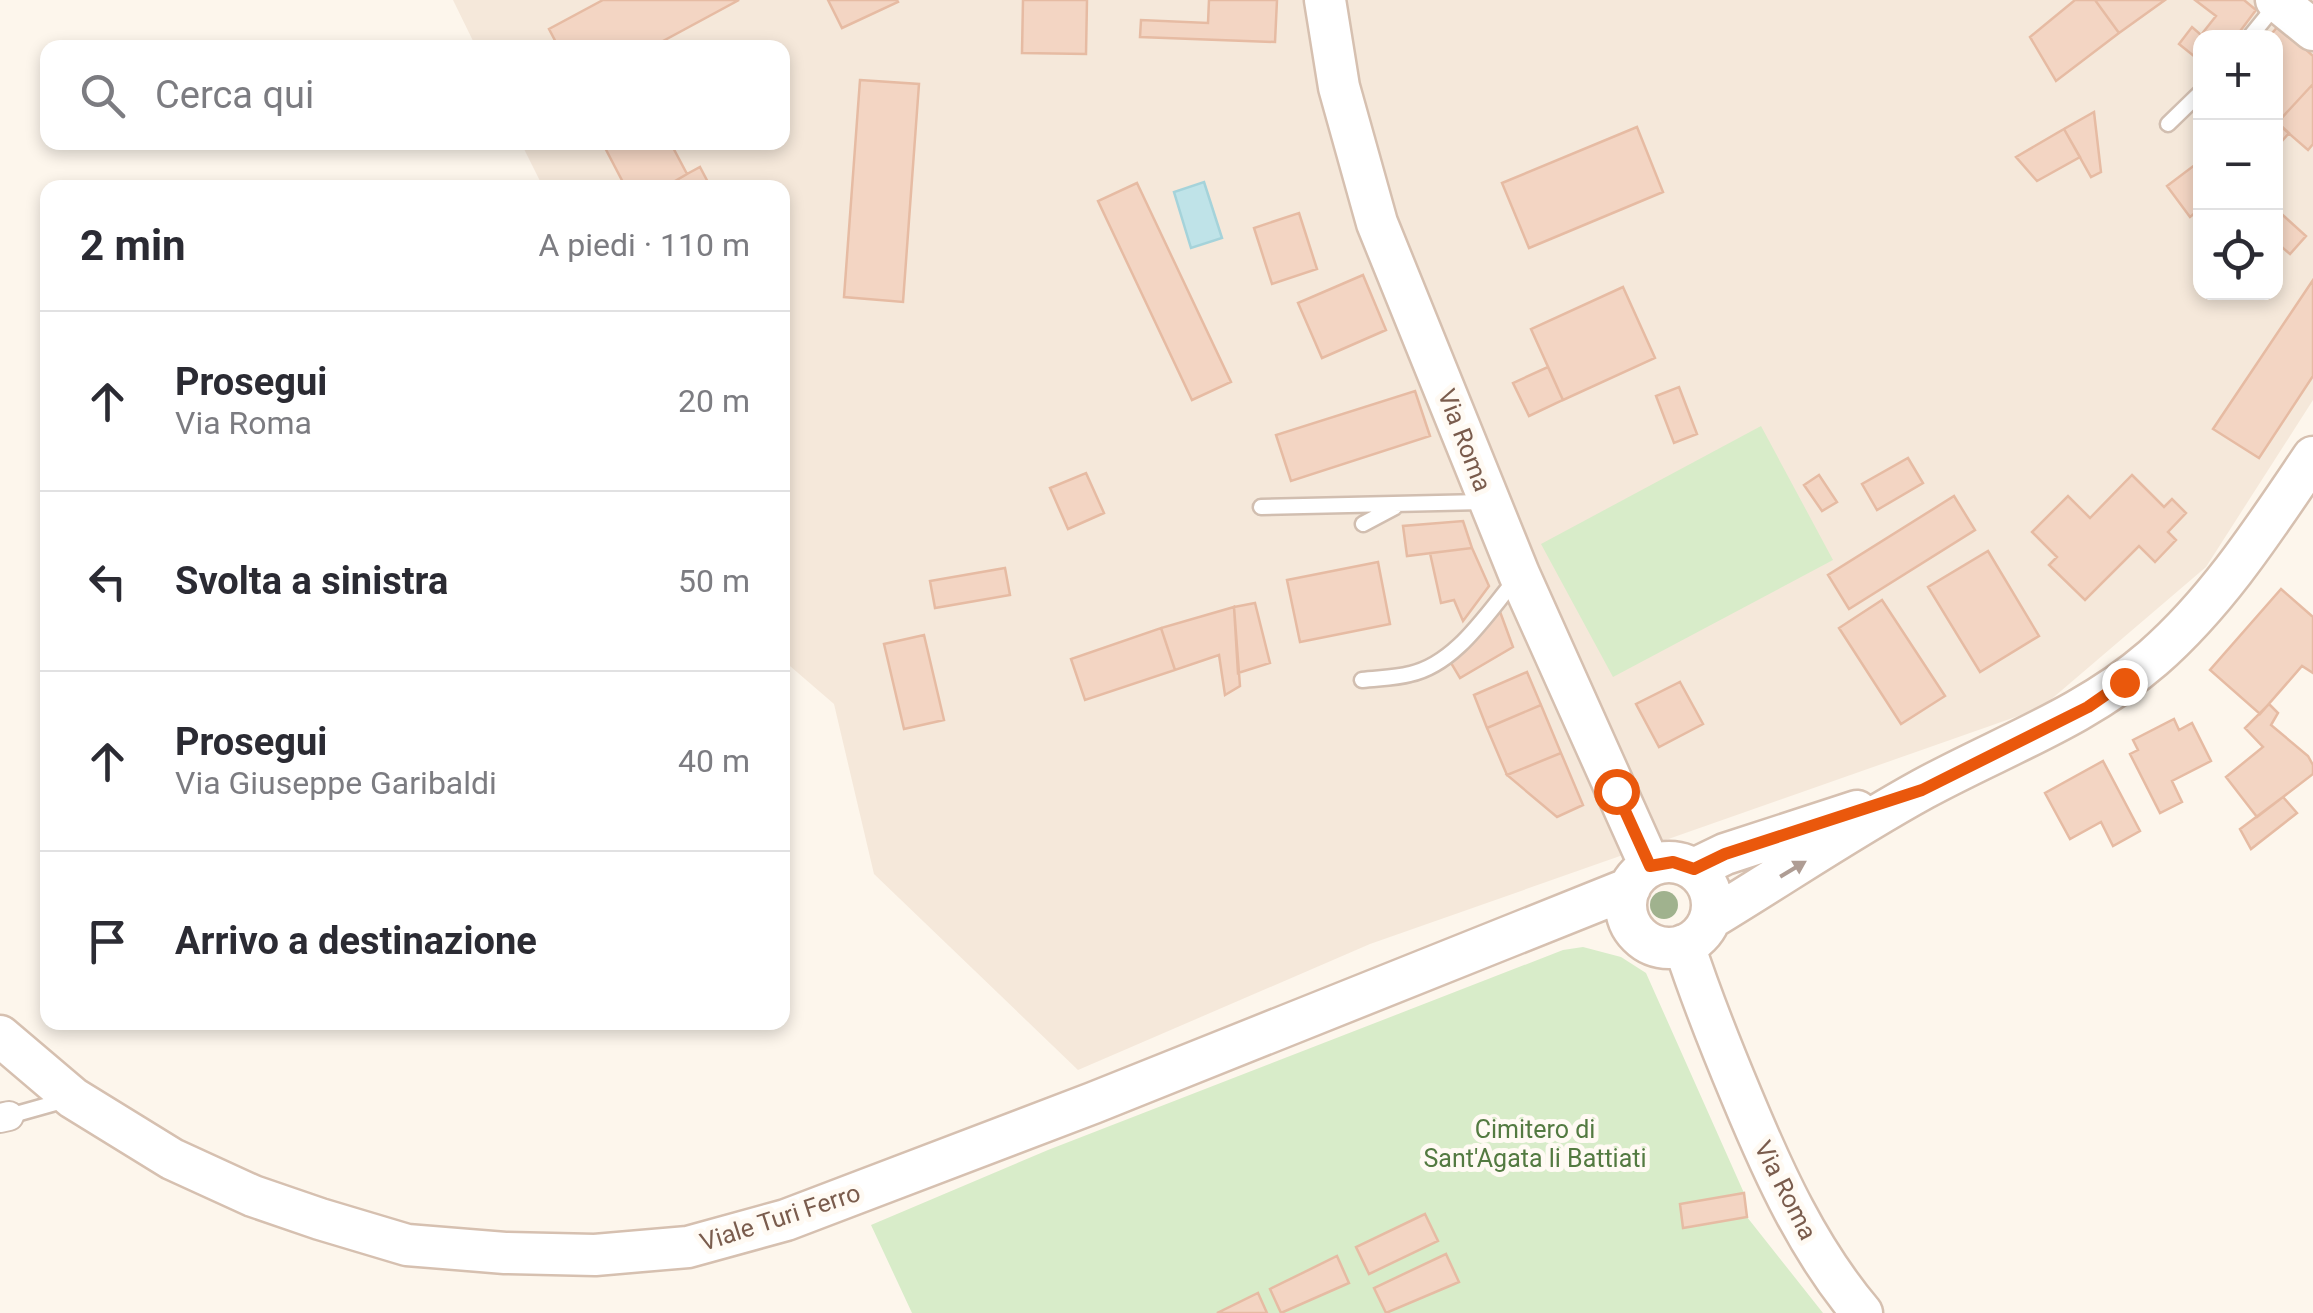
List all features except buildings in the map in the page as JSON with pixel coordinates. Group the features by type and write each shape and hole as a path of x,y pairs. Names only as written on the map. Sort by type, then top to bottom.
{"main road":[{"name":"Via Roma","path":"1324,0 1339,87 1377,223 1640,877"},
{"path":"2277,1 2313,30"},
{"path":"1510,936 1602,930 1640,936 1661,947 1697,932 1922,790 2088,707 2156,656 2232,576 2313,457"},
{"path":"1694,869 1725,854 1922,790"},
{"path":"1640,936 1628,919 1627,898 1640,877 1673,862 1694,869 1712,897 1697,932"},
{"name":"Viale Turi Ferro","path":"0,1036 73,1098 172,1159 253,1196 407,1245 596,1255 688,1247 786,1220 1093,1103 1510,936 1640,877"},
{"name":"Via Roma","path":"1697,932 1706,1011 1788,1203 1811,1243 1862,1313"}],"lane":[{"path":"2255,30 2277,1"},
{"path":"2168,124 2193,100"},
{"path":"1261,507 1489,502"},
{"path":"1363,524 1400,504"},
{"path":"1362,680 1413,674 1435,665 1454,651 1519,574"},
{"path":"4,1117 73,1098"}],"shaded area":[{"path":"453,0 2313,0 2313,400 2206,567 2041,708 1370,944 1078,1070 874,874 834,704 790,666 790,180 540,180 524,150 790,150 790,40 473,40"}],"green space":[{"path":"1761,426 1833,560 1613,677 1541,544"},
{"name":"Cimitero di Sant'Agata li Battiati","path":"1583,947 1621,957 1646,973 1744,1193 1747,1217 1823,1313 912,1313 871,1225 1048,1150 1563,950"}],"water":[{"path":"1204,182 1222,238 1191,248 1174,192"}],"route":[{"path":"1616,791 1650,866 1673,862 1694,869 1710,859 1922,790 2088,707 2124,682"}]}
